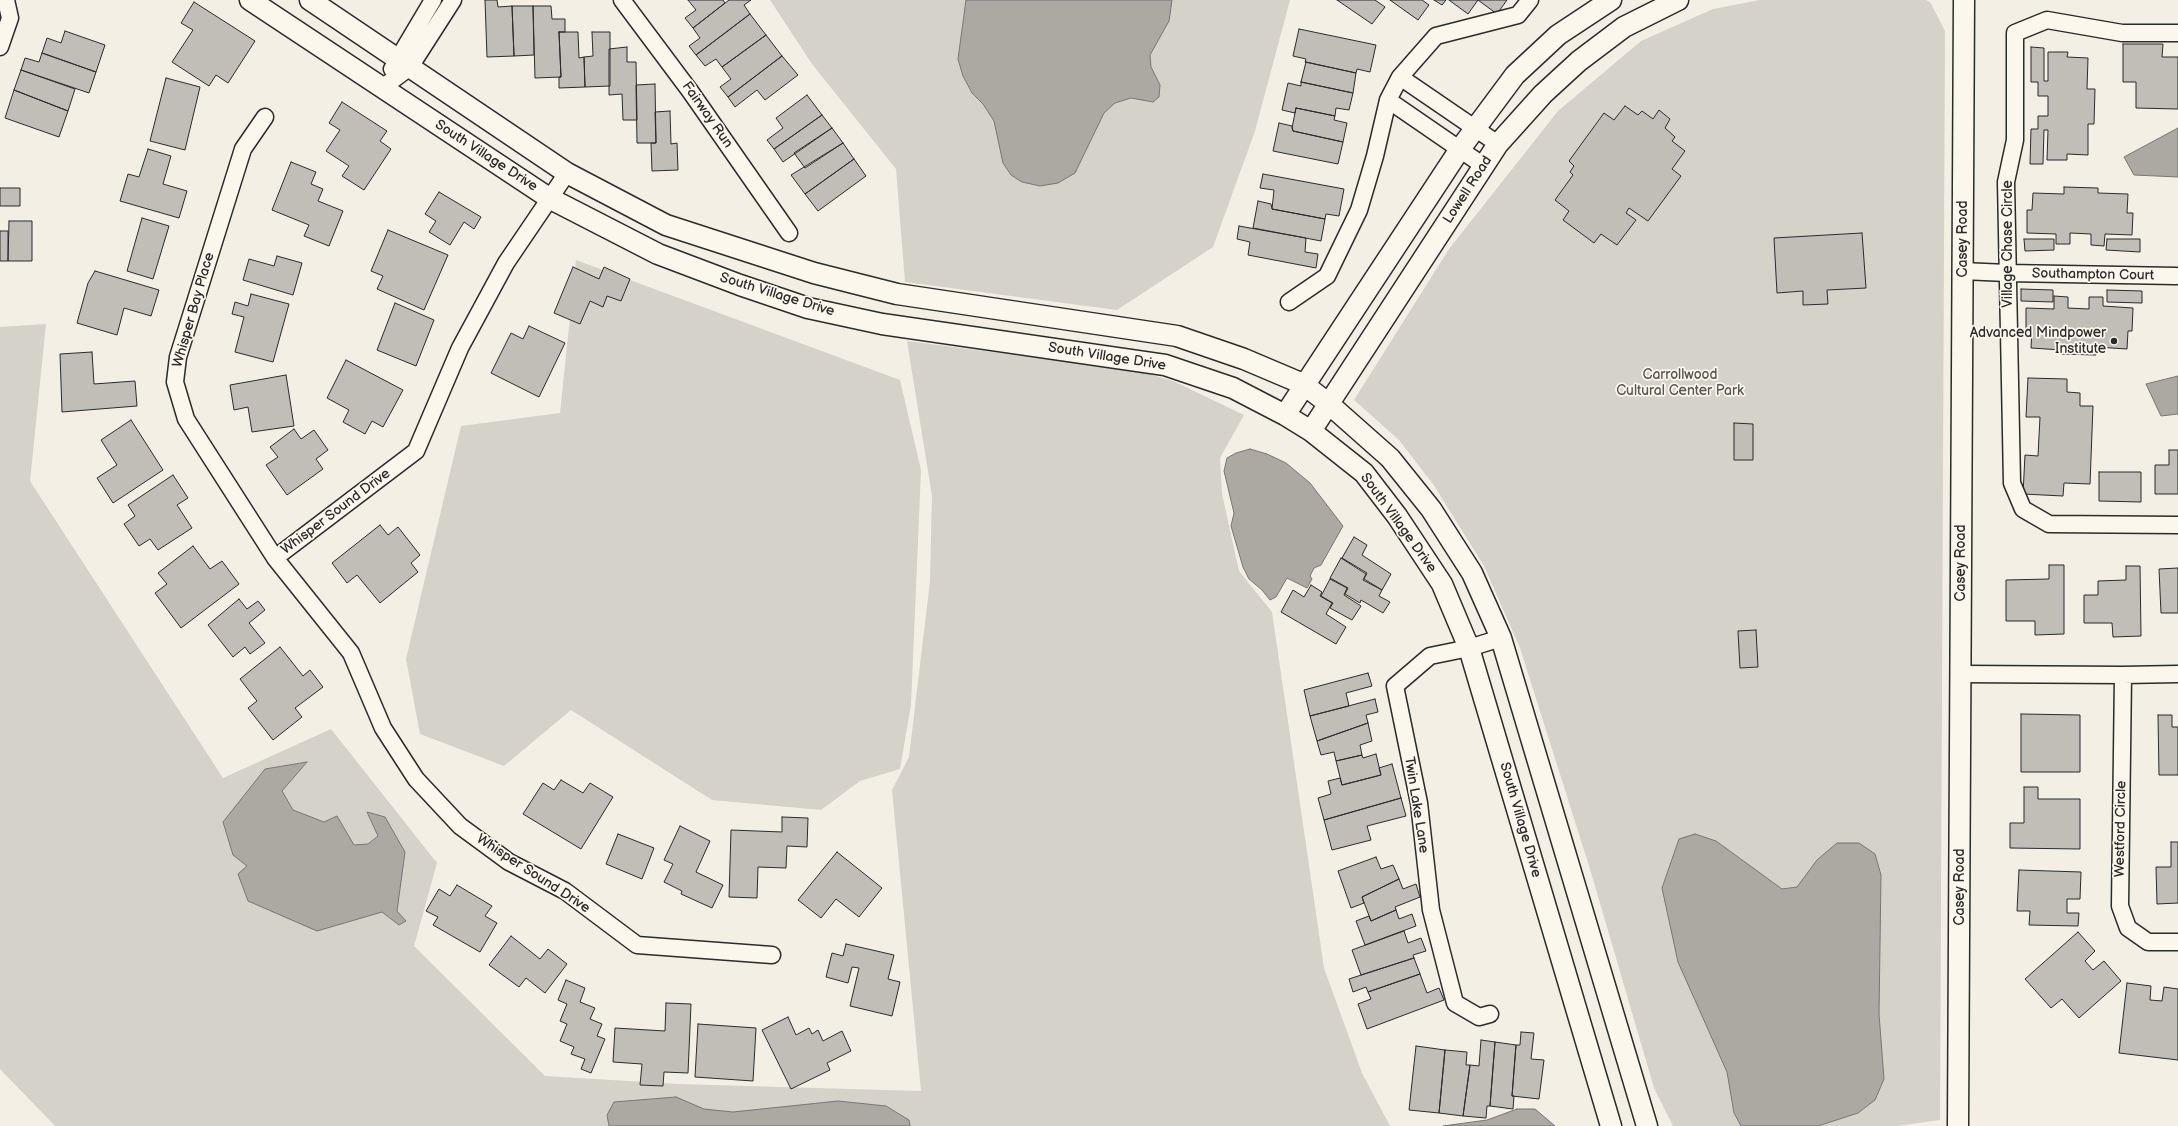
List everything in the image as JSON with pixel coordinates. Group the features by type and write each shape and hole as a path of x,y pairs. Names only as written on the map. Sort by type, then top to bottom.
{"street":[{"path":"0,47 10,18 6,0"},
{"name":"South Village Drive","path":"250,0 549,198 658,254 740,286 808,308 882,324 1165,365 1233,388 1285,415 1311,431 1364,473 1396,516 1442,584 1469,648 1611,1126"},
{"path":"310,0 567,173 666,225 814,273 897,294 1177,336 1244,359 1303,384 1329,404 1390,458 1431,510 1472,573 1501,638 1646,1126"},
{"path":"404,63 433,0"},
{"path":"382,88 404,63 453,0"},
{"name":"Fairway Run","path":"622,0 690,91 789,233"},
{"path":"1289,302 1327,276 1358,210 1375,156 1388,100 1400,76 1436,36 1518,15 1530,0"},
{"name":"Lowell Road","path":"1285,415 1303,384 1460,149 1515,75 1558,35 1611,0"},
{"name":"Lowell Road","path":"1311,431 1498,144 1543,94 1579,61 1624,27 1678,0"},
{"name":"Casey Road","path":"1958,1126 1964,0"},
{"name":"Village Chase Circle","path":"2178,33 2122,33 2046,20 2015,33 2015,140 2006,182 2012,483 2024,509 2049,524 2178,525"},
{"path":"1400,76 1498,144"},
{"path":"1388,100 1484,166"},
{"name":"Whisper Bay Place","path":"264,117 243,149 178,357 175,382 186,419 275,558"},
{"name":"Whisper Sound Drive","path":"567,173 506,263 460,348 416,451 275,558 352,653 383,728 416,779 460,826 508,862 565,891 637,945 772,955"},
{"name":"Southampton Court","path":"1962,271 2176,276"},
{"name":"Twin Lake Lane","path":"1490,1014 1479,1017 1455,1003 1430,910 1419,803 1395,686 1430,656 1469,648 1501,638"},
{"path":"1961,674 2178,674"},
{"name":"Westford Circle","path":"2124,675 2120,906 2128,928 2148,942 2178,942"}],"green space":[{"path":"770,0 1290,0 1255,131 1213,247 1117,310 905,282 896,169 812,64"},
{"name":"Carrollwood Cultural Center Park","path":"1760,0 1926,0 1930,2 1945,31 1940,1120 1897,1126 1673,1126 1654,1088 1590,869 1520,648 1484,566 1433,484 1399,440 1354,400 1449,249 1558,111 1641,41 1713,9"},
{"path":"576,260 900,380 921,470 911,705 900,769 860,781 821,810 712,800 571,710 504,766 420,734 406,659 461,426 560,413"},
{"path":"46,324 30,481 223,778 331,729 437,863 414,946 545,1076 678,1084 921,1091 892,790 909,757 930,581 932,496 907,341 1138,371 1173,381 1244,415 1220,458 1222,494 1239,571 1272,612 1324,968 1362,1073 1390,1126 55,1126 0,1069 0,327"}],"shaded area":[{"path":"966,0 1172,0 1169,21 1150,55 1151,67 1160,85 1159,97 1153,102 1131,98 1115,103 1104,113 1075,173 1058,183 1040,186 1022,182 1011,175 1003,163 994,121 983,104 972,93 963,76 958,59"},
{"path":"2178,128 2178,177 2134,175 2124,157"},
{"path":"2178,376 2178,414 2161,416 2146,384"},
{"path":"1250,449 1267,454 1286,463 1310,483 1343,526 1321,565 1314,568 1310,576 1312,579 1307,588 1287,578 1276,597 1270,600 1262,590 1249,579 1243,567 1231,526 1234,513 1224,471 1227,458 1236,453"},
{"path":"307,762 282,791 293,810 324,822 337,816 354,845 368,844 378,836 367,812 385,817 405,852 397,911 406,921 399,925 382,912 317,931 248,901 238,874 247,866 233,855 223,822 265,769"},
{"path":"1695,834 1716,841 1782,889 1797,887 1817,860 1837,843 1859,843 1875,854 1881,875 1879,1014 1884,1079 1875,1100 1858,1113 1818,1126 1741,1126 1734,1113 1727,1072 1678,962 1662,888 1679,839"},
{"path":"676,1097 704,1109 733,1112 838,1101 886,1106 909,1120 910,1126 609,1126 607,1115 614,1102"},
{"path":"1517,1109 1535,1109 1555,1126 1443,1126 1487,1120"}],"building":[{"path":"485,0 497,0 498,7 512,6 514,56 487,57"},
{"path":"688,0 723,0 725,3 693,28 685,18 696,10"},
{"path":"729,0 751,0 744,5 750,14 696,55 689,46 700,38 693,28"},
{"path":"1337,0 1375,0 1385,7 1372,24"},
{"path":"1390,0 1422,0 1429,5 1418,20"},
{"path":"1434,0 1446,0 1442,5"},
{"path":"1449,0 1478,0 1468,14"},
{"path":"1478,0 1507,0 1497,14"},
{"path":"194,2 255,41 228,83 216,75 209,86 172,62 193,30 181,23"},
{"path":"512,6 533,6 534,55 514,56"},
{"path":"533,6 551,6 552,19 565,19 565,32 559,32 561,77 535,78"},
{"path":"750,14 766,35 722,67 716,59 705,66 696,55"},
{"path":"1299,29 1376,45 1370,72 1357,69 1356,73 1305,62 1306,59 1293,56"},
{"path":"65,31 105,45 96,72 42,53 47,38 61,43"},
{"path":"559,32 578,32 579,58 584,57 585,87 559,88 559,77 561,77"},
{"path":"592,32 610,32 610,86 585,87 584,57 593,56"},
{"path":"766,35 782,56 728,97 720,87 731,79 722,67"},
{"path":"2123,44 2163,44 2162,57 2178,57 2178,109 2136,108 2136,82 2123,82"},
{"path":"627,47 627,62 636,62 637,120 623,120 622,94 609,95 609,49"},
{"path":"2031,47 2044,48 2044,81 2048,81 2048,52 2068,52 2067,57 2088,58 2087,89 2095,89 2094,124 2088,124 2088,155 2067,154 2067,160 2047,160 2048,130 2044,130 2043,164 2030,164 2031,129 2038,129 2038,116 2048,116 2048,96 2038,96 2038,82 2031,82"},
{"path":"42,53 96,72 89,93 21,70 25,58 39,62"},
{"path":"782,56 798,75 765,100 757,90 735,107 728,97"},
{"path":"1306,62 1356,73 1353,93 1301,82"},
{"path":"21,70 75,89 68,111 14,90"},
{"path":"166,78 200,87 185,150 150,141"},
{"path":"1301,82 1353,93 1349,110 1336,108 1335,116 1296,108 1295,113 1282,110 1288,83 1301,86"},
{"path":"655,84 656,143 637,143 636,85"},
{"path":"14,90 68,111 59,137 5,118"},
{"path":"807,95 822,115 774,149 767,140 783,128 776,118"},
{"path":"342,102 387,131 380,141 391,149 364,190 342,176 349,166 326,151 340,130 329,123"},
{"path":"1625,106 1638,115 1642,111 1653,119 1659,110 1670,119 1665,128 1675,137 1672,141 1685,151 1672,169 1681,176 1648,221 1629,208 1626,213 1636,220 1617,245 1601,234 1594,243 1563,220 1569,211 1555,200 1573,175 1570,172 1574,166 1569,161 1604,113 1614,120"},
{"path":"1296,108 1335,116 1334,120 1347,123 1343,142 1293,131 1292,128"},
{"path":"670,111 671,144 677,143 678,170 652,171 651,143 656,143 655,112"},
{"path":"822,115 832,128 783,162 774,149"},
{"path":"1279,123 1292,126 1293,131 1343,142 1338,164 1273,151"},
{"path":"832,128 843,143 805,168 794,153"},
{"path":"843,143 854,159 805,194 791,175"},
{"path":"148,149 171,156 163,184 187,191 179,218 120,201 128,174 139,177"},
{"path":"854,159 866,176 818,211 805,194"},
{"path":"291,162 316,172 311,184 323,189 318,201 343,211 329,246 304,236 309,225 272,210"},
{"path":"1263,174 1344,189 1339,216 1326,214 1325,219 1272,209 1274,190 1260,188"},
{"path":"2064,187 2098,188 2098,193 2128,194 2127,213 2133,213 2132,235 2105,234 2104,246 2091,245 2091,234 2070,233 2070,244 2056,244 2056,234 2027,233 2027,210 2032,210 2033,193 2064,194"},
{"path":"0,188 20,188 20,206 0,206"},
{"path":"439,192 481,217 474,229 464,222 450,245 429,232 436,221 425,214"},
{"path":"1258,201 1271,204 1272,209 1325,219 1321,241 1253,228"},
{"path":"142,218 169,226 153,279 127,271"},
{"path":"9,221 32,221 32,261 8,261"},
{"path":"1239,226 1306,238 1305,252 1318,254 1316,268 1248,255 1250,242 1237,239"},
{"path":"388,230 448,255 424,310 377,289 383,276 371,271"},
{"path":"0,231 8,231 8,261 0,261"},
{"path":"1862,233 1866,288 1827,290 1828,304 1803,305 1803,291 1777,293 1774,238"},
{"path":"2024,239 2054,239 2054,250 2025,251"},
{"path":"2107,239 2140,239 2140,252 2106,250"},
{"path":"277,256 302,263 293,295 243,280 249,259 274,266"},
{"path":"573,267 599,279 604,267 630,279 621,301 607,296 603,307 590,301 580,324 554,313"},
{"path":"95,271 159,290 151,316 124,308 117,335 77,323 88,283"},
{"path":"2021,289 2053,290 2053,302 2021,301"},
{"path":"2107,290 2142,291 2142,303 2107,302"},
{"path":"251,294 289,304 273,362 235,352 244,317 232,314 235,302 248,306"},
{"path":"2054,296 2068,297 2068,308 2089,309 2089,297 2103,297 2103,306 2133,308 2132,331 2128,331 2127,349 2096,347 2096,355 2061,354 2062,350 2031,348 2032,329 2026,329 2026,308 2054,309"},
{"path":"395,303 434,320 416,366 377,350"},
{"path":"529,326 565,343 539,397 491,373 511,333 523,339"},
{"path":"92,352 94,384 135,381 137,406 62,412 60,354"},
{"path":"346,360 403,390 383,427 372,421 365,434 343,422 349,410 327,398"},
{"path":"286,375 294,426 252,432 248,407 234,410 230,385"},
{"path":"2028,378 2067,379 2067,392 2080,393 2080,406 2093,406 2090,484 2064,483 2063,496 2023,494 2025,455 2038,456 2040,417 2026,417"},
{"path":"131,420 163,470 113,503 97,478 117,465 101,440"},
{"path":"1734,423 1753,424 1753,460 1734,460"},
{"path":"294,429 301,439 314,430 328,450 316,459 323,469 287,495 266,465 278,457 270,447"},
{"path":"2169,450 2178,450 2178,494 2155,494 2155,465 2169,465"},
{"path":"2099,472 2141,472 2141,502 2099,501"},
{"path":"173,475 188,498 177,505 192,528 158,550 150,539 139,546 124,524 135,516 128,505"},
{"path":"380,525 388,535 398,527 420,555 411,563 418,572 380,603 357,575 347,583 332,563"},
{"path":"1354,537 1367,545 1362,555 1391,574 1382,590 1364,579 1367,573 1342,558"},
{"path":"193,546 210,569 222,561 239,584 181,628 155,593 167,584 158,573"},
{"path":"1341,558 1366,574 1363,580 1382,590 1379,596 1390,602 1383,613 1361,600 1360,603 1345,594 1348,588 1330,578"},
{"path":"2049,565 2064,565 2064,634 2035,635 2035,621 2006,621 2006,580 2049,579"},
{"path":"2126,566 2140,566 2141,636 2113,637 2112,623 2084,623 2084,595 2098,595 2098,581 2126,580"},
{"path":"2178,568 2178,613 2161,613 2159,569"},
{"path":"1330,579 1347,588 1344,595 1361,606 1352,620 1330,608 1333,603 1321,596"},
{"path":"1311,585 1322,592 1320,596 1332,603 1326,614 1346,627 1336,644 1281,612 1293,590 1304,597"},
{"path":"239,599 247,609 258,601 265,610 249,623 265,643 250,654 245,647 233,657 208,625"},
{"path":"1756,630 1758,667 1740,668 1738,631"},
{"path":"280,647 303,676 310,670 323,687 295,708 302,717 273,740 248,708 257,701 240,679"},
{"path":"1368,673 1372,686 1346,693 1349,706 1310,716 1304,690"},
{"path":"1375,699 1378,712 1366,715 1368,723 1317,741 1310,716"},
{"path":"2021,714 2080,715 2080,772 2021,772"},
{"path":"2158,715 2172,715 2172,727 2178,727 2178,775 2159,775"},
{"path":"1368,723 1372,741 1360,745 1362,755 1336,761 1334,752 1321,755 1317,741"},
{"path":"1376,754 1381,775 1342,785 1336,761 1362,755 1363,758"},
{"path":"1392,764 1401,798 1324,820 1318,798 1331,794 1328,781 1340,778 1342,785 1381,775 1379,768"},
{"path":"561,780 583,793 590,783 613,797 581,849 523,814 543,783 554,790"},
{"path":"2024,787 2038,787 2038,799 2080,799 2080,849 2010,848 2010,823 2024,823"},
{"path":"1401,798 1406,816 1367,826 1371,840 1332,850 1324,820"},
{"path":"782,817 808,818 807,847 787,846 786,868 758,867 757,898 729,897 731,830 782,832"},
{"path":"680,826 710,841 696,872 723,885 712,908 681,894 682,891 664,882 673,864 664,860"},
{"path":"618,834 654,848 642,879 606,864"},
{"path":"2171,842 2178,842 2178,903 2157,904 2156,867 2171,867"},
{"path":"837,852 882,888 859,917 836,899 821,918 798,900"},
{"path":"1376,857 1381,869 1393,865 1399,879 1362,897 1364,903 1351,908 1338,871"},
{"path":"2019,870 2081,872 2080,899 2067,899 2067,913 2079,913 2078,926 2029,925 2030,911 2017,911"},
{"path":"1399,879 1403,889 1416,884 1420,897 1395,907 1396,910 1371,921 1362,897"},
{"path":"457,885 492,906 485,916 497,923 480,952 433,925 438,917 426,911 439,889 450,896"},
{"path":"1396,910 1399,919 1412,914 1416,926 1365,945 1356,921 1369,916 1371,921"},
{"path":"1404,931 1408,943 1421,938 1426,951 1413,955 1414,958 1361,975 1352,950"},
{"path":"2078,932 2095,951 2085,961 2093,970 2104,961 2121,981 2079,1018 2062,999 2051,1008 2025,979"},
{"path":"511,936 540,959 548,949 567,964 545,993 526,978 519,987 489,965"},
{"path":"846,944 894,955 888,979 900,982 892,1016 850,1006 859,968 852,967 848,983 826,977 832,953 843,956"},
{"path":"1414,958 1420,974 1368,992 1366,987 1353,992 1349,979"},
{"path":"1420,974 1427,993 1439,988 1444,1000 1367,1029 1358,1004 1371,999 1368,992"},
{"path":"566,980 585,988 580,1002 595,1008 590,1019 602,1024 597,1036 605,1039 591,1073 581,1069 585,1059 571,1054 574,1047 560,1041 567,1024 560,1021 567,1004 558,1000"},
{"path":"2127,983 2151,986 2150,1000 2162,1001 2164,987 2178,989 2178,1060 2119,1053"},
{"path":"666,1003 691,1004 688,1073 664,1072 663,1086 640,1085 642,1064 613,1062 615,1028 665,1031"},
{"path":"788,1017 796,1035 809,1028 812,1034 818,1030 823,1041 842,1031 851,1051 827,1063 830,1070 791,1089 762,1030"},
{"path":"698,1024 756,1028 753,1081 695,1077"},
{"path":"1521,1032 1534,1033 1531,1059 1544,1060 1539,1099 1512,1096 1516,1045 1520,1045"},
{"path":"1481,1040 1495,1042 1490,1106 1487,1106 1486,1118 1463,1116 1470,1065 1479,1066"},
{"path":"1495,1042 1516,1045 1512,1096 1514,1096 1513,1109 1490,1106"},
{"path":"1416,1046 1445,1050 1439,1113 1409,1110"},
{"path":"1445,1050 1467,1052 1466,1065 1470,1065 1463,1116 1439,1113"}],"place":[{"name":"Advanced Mindpower Institute","path":"2114,341"}]}
